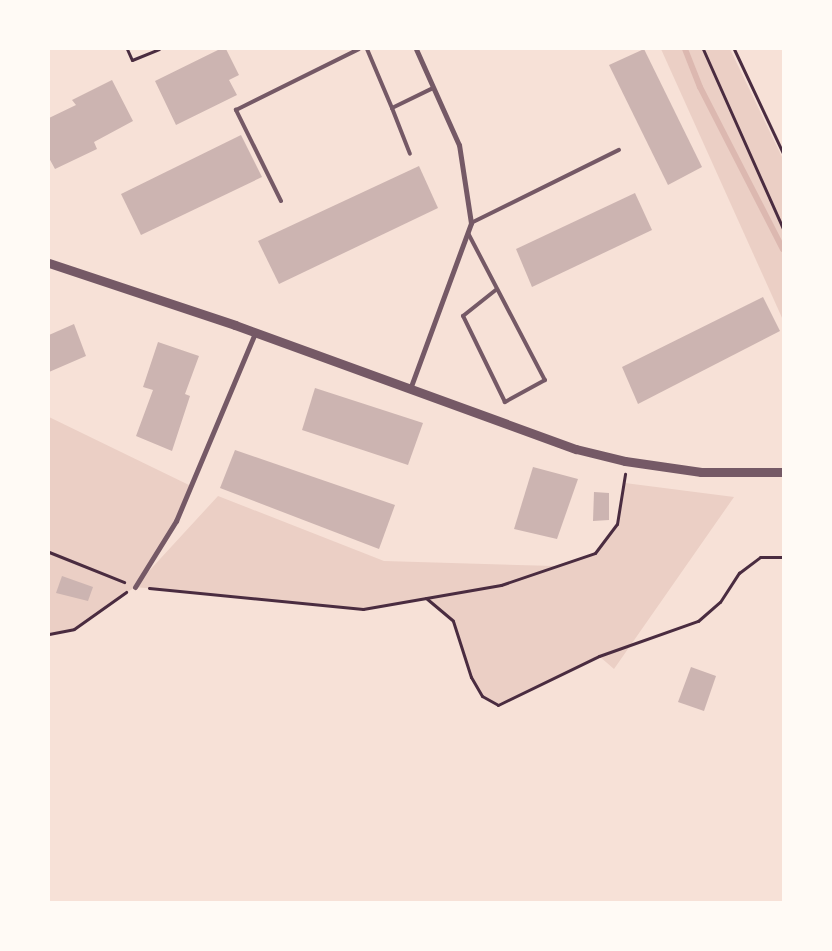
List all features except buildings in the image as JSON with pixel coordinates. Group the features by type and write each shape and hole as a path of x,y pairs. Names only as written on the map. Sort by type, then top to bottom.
{"street":[{"path":"410,389 471,223 459,145 416,49"},
{"path":"49,263 255,333 576,449 625,461 701,472 783,472"},
{"path":"134,587 176,522 255,333"}],"lane":[{"path":"281,201 236,110 358,49"},
{"path":"367,49 410,154"},
{"path":"392,108 433,88"},
{"path":"471,223 619,150"},
{"path":"468,233 545,380 506,402 463,316 497,289"}],"path":[{"path":"127,49 132,60 160,49"},
{"path":"703,49 783,229"},
{"path":"734,49 783,153"},
{"path":"49,552 134,587 363,609 501,585 595,553 617,524 625,483 625,461"},
{"path":"426,598 454,621 471,677 482,696 498,704 599,656 698,621 720,602 738,573 760,557 783,557"},
{"path":"49,634 74,629 134,587"}],"shaded area":[{"path":"661,49 730,49 783,159 783,320"},
{"path":"49,417 191,486 176,521 137,584 218,496 384,561 555,566 595,553 617,524 625,483 734,497 614,669 599,656 498,705 482,696 471,677 453,621 426,598 363,609 135,587 74,629 49,634"}],"waterway":[{"path":"685,49 700,87 783,249"}]}
